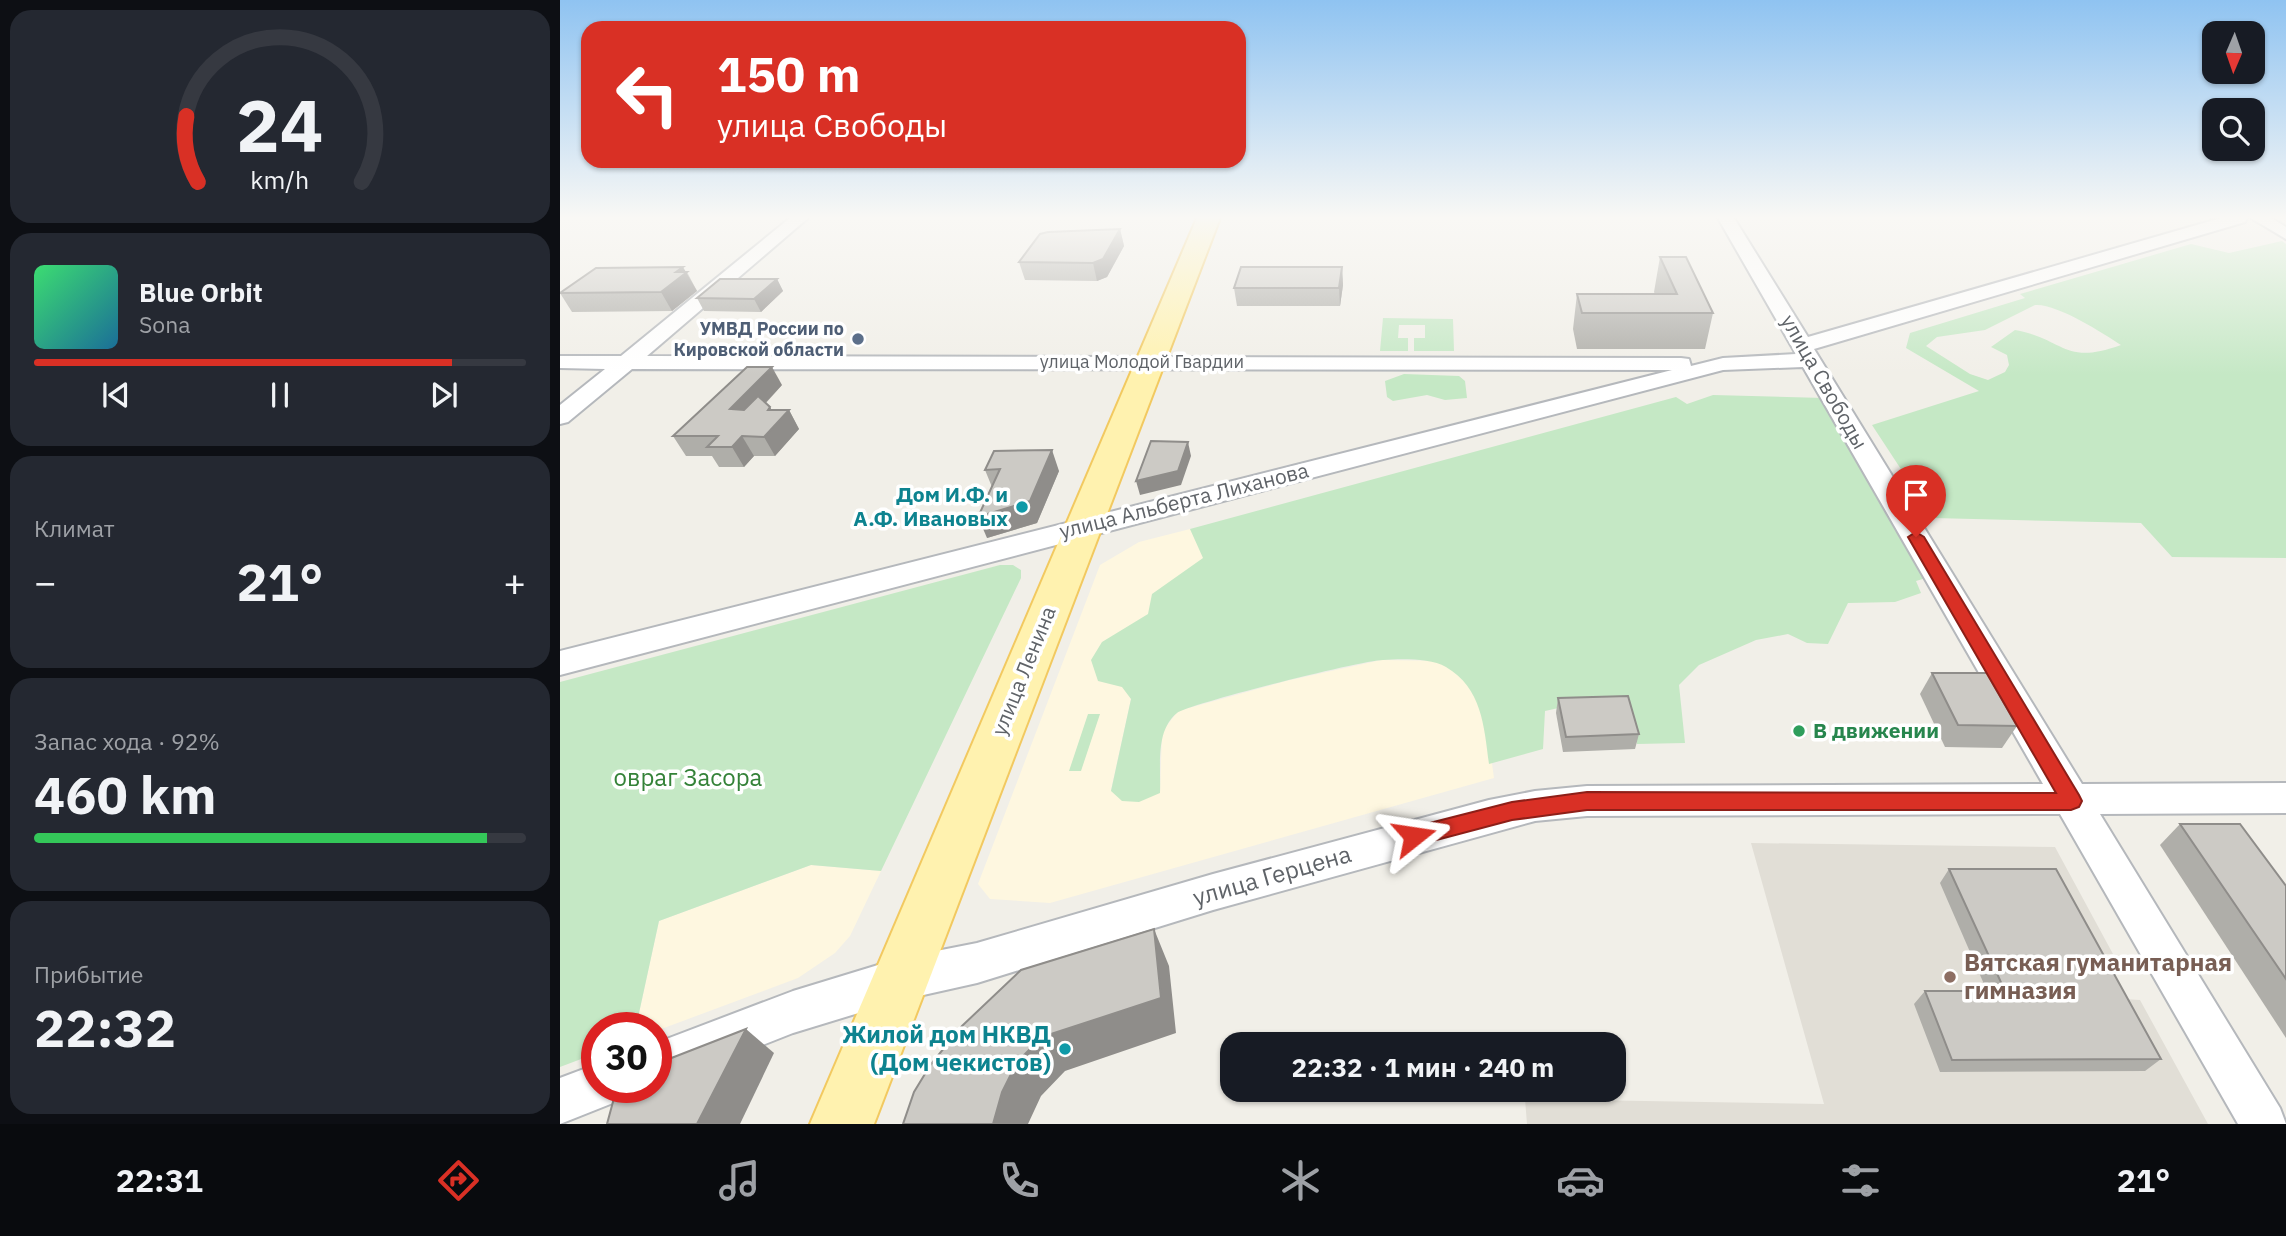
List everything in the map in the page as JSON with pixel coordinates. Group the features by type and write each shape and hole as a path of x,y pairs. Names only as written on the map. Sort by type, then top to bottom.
{"main road":[{"name":"улица Ленина","path":"842,1124 1188,270"}],"street":[{"path":"560,418 737,270"},
{"name":"улица Свободы","path":"1758,270 2264,1124"},
{"name":"улица Альберта Лиханова","path":"560,663 1723,364 1808,353 2072,270"},
{"name":"улица Молодой Гвардии","path":"560,362 1723,364"},
{"name":"улица Герцена","path":"672,1059 793,1012 901,979 977,963 1213,892 1489,816 1535,806 1587,801 2286,799"},
{"path":"560,1101 581,1093"}],"shaded area":[{"path":"1190,529 1204,558 1131,699 1111,790 1160,793 1162,732 1178,711 1286,681 1381,660 1447,661 1482,689 1494,778 1050,903 990,899 978,884 1100,565 1139,542"},
{"name":"Вятская гуманитарная гимназия","path":"1751,843 2055,847 2113,954 2100,954 2124,999 2140,1000 2208,1124 1527,1124 1525,1102 1824,1104"},
{"path":"811,865 881,871 850,936 835,953 798,978 672,1025 672,1012 639,1012 659,921"}],"green space":[{"path":"2101,270 2286,270 2286,558 2172,557 2141,523 1933,518 1872,425 1979,391 1906,348 1910,333 2025,298 2020,294","holes":["2035,305 2055,309 2121,345 2102,351 2075,352 2015,330 1991,347 2007,355 2009,365 2005,372 1988,380 1970,374 1926,346 1937,337 1985,330"]},
{"path":"1383,318 1453,319 1454,351 1414,351 1414,338 1425,338 1425,325 1399,325 1398,338 1408,338 1408,351 1380,351"},
{"path":"1404,374 1459,376 1465,381 1467,398 1445,400 1427,395 1393,401 1387,397 1385,381"},
{"path":"1713,395 1824,398 1926,578 1916,581 1921,593 1895,602 1848,603 1828,644 1807,643 1788,634 1756,640 1699,665 1679,685 1685,743 1637,744 1630,704 1572,705 1545,711 1543,749 1489,764 1479,709 1467,686 1458,676 1446,667 1432,662 1383,660 1277,683 1177,713 1170,720 1162,739 1160,793 1139,802 1122,801 1111,791 1131,699 1122,687 1098,681 1091,660 1102,642 1148,614 1152,594 1203,558 1190,529 1676,397 1687,404"},
{"name":"овраг Засора","path":"1000,565 1013,565 1021,570 1021,578 881,871 811,865 659,921 639,1012 581,1012 581,1059 560,1067 560,682"},
{"path":"1088,714 1100,714 1081,771 1069,771"}],"building":[{"path":"592,270 687,272 661,292 560,293"},
{"path":"1240,270 1342,270 1339,288 1234,288"},
{"path":"1666,270 1692,270 1713,313 1582,313 1577,294 1677,294"},
{"path":"720,279 777,279 754,299 697,298"},
{"path":"747,367 772,367 730,409 744,410 758,396 770,407 768,410 789,410 764,437 742,436 732,447 707,447 718,436 673,436"},
{"path":"1151,441 1188,442 1178,471 1136,481"},
{"path":"1052,450 1030,501 978,517 1000,469 985,470 994,451"},
{"path":"1932,673 1987,673 2017,726 1958,725"},
{"path":"1628,696 1639,734 1566,737 1558,698"},
{"path":"2180,824 2240,824 2286,886 2286,979"},
{"path":"1949,869 2056,869 2161,1059 1952,1060 1925,991 2005,991"},
{"path":"1154,929 1161,998 1042,1037 1017,1062 1002,1092 993,1124 903,1124 914,1092 931,1064 962,1026 1021,970"},
{"path":"746,1029 697,1124 607,1124 613,1103 672,1103 672,1058"}],"place":[{"name":"УМВД России по Кировской области","path":"858,339"},
{"name":"Дом И.Ф. и А.Ф. Ивановых","path":"1022,507"},
{"name":"В движении","path":"1799,731"},
{"name":"Вятская гуманитарная гимназия","path":"1950,977"},
{"name":"Жилой дом НКВД (Дом чекистов)","path":"1065,1049"}],"route":[{"path":"1414,836 1535,806 1587,801 2071,801 1916,537"}]}
